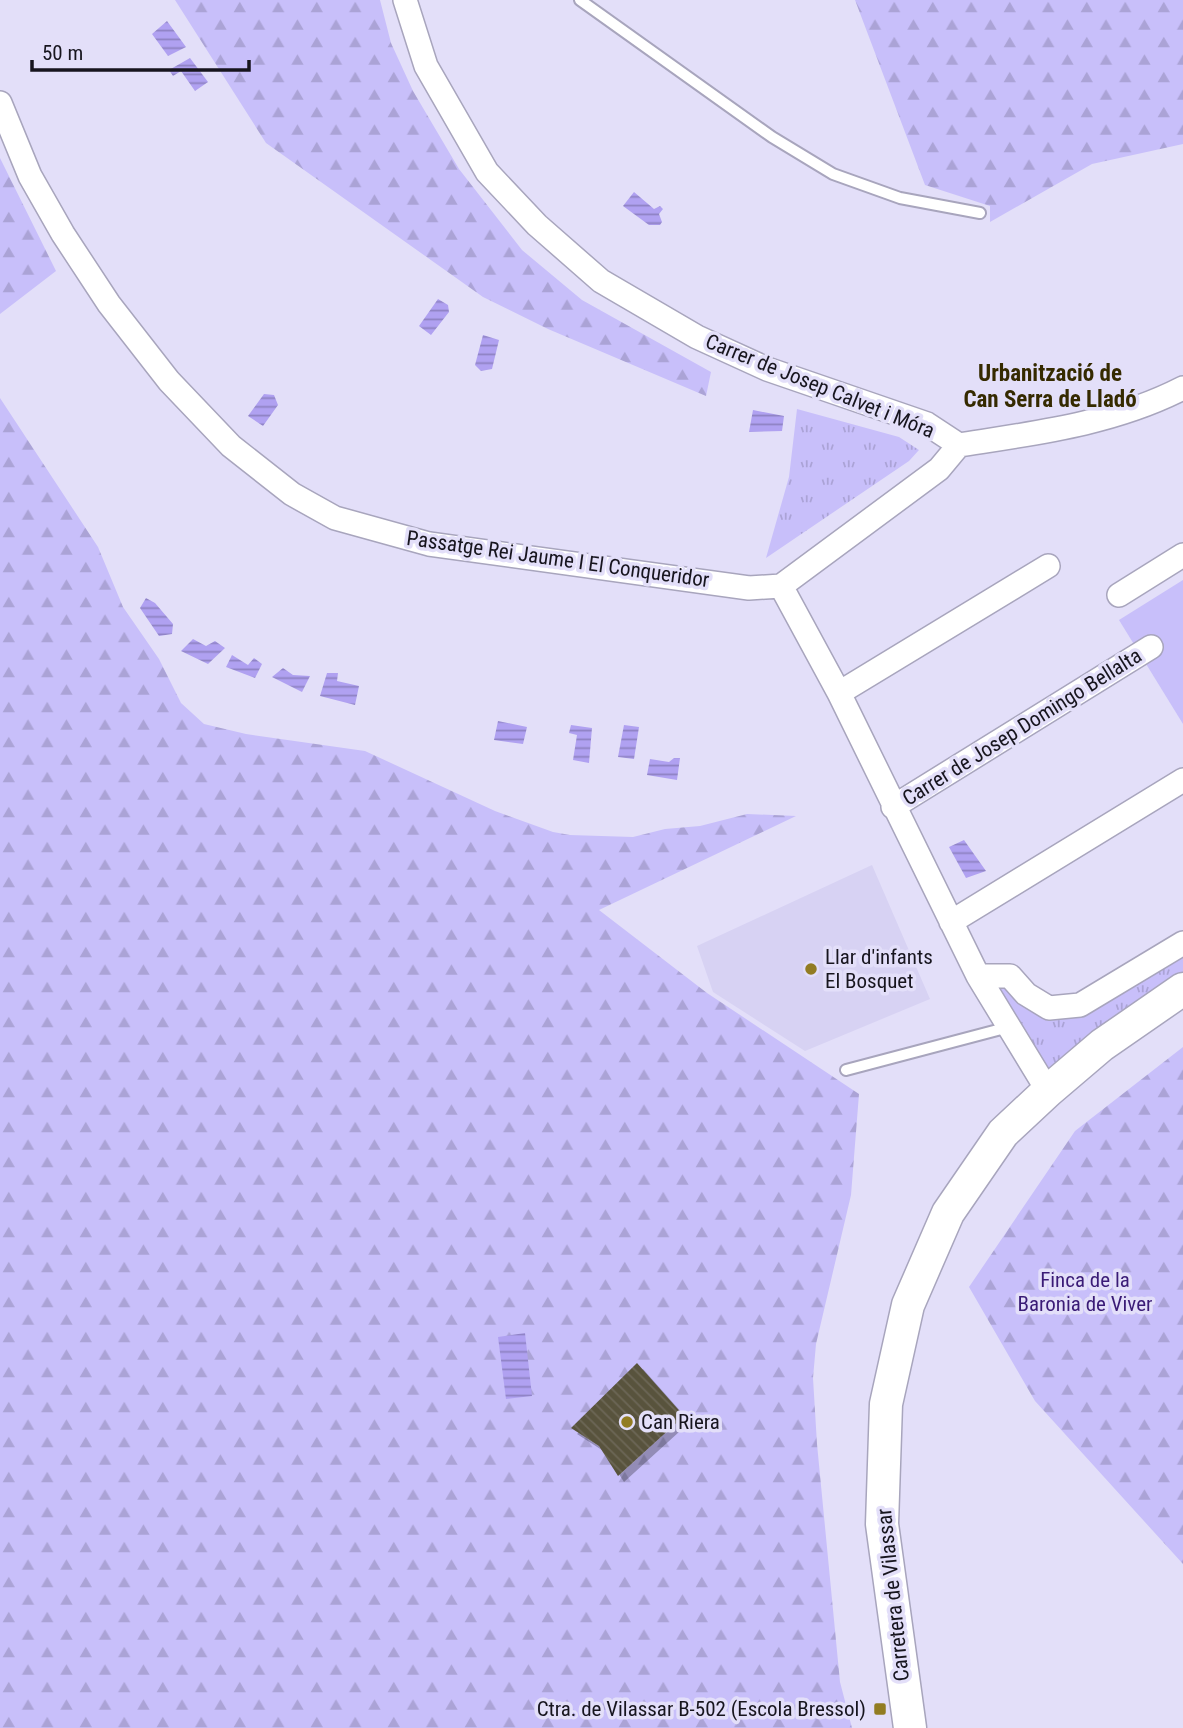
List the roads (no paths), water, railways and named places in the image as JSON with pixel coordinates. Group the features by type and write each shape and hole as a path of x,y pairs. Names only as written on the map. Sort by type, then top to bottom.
{"street":[{"name":"Carrer de Josep Calvet i Móra","path":"405,0 426,66 487,172 537,225 601,281 697,337 767,369 927,424 959,445 1081,425 1152,404 1183,388"},
{"name":"Passatge Rei Jaume I El Conqueridor","path":"0,103 30,176 63,234 109,304 169,381 231,446 292,494 335,518 429,544 749,588 781,586"},
{"path":"781,586 939,468 959,445"},
{"path":"1119,594 1183,555"},
{"path":"839,693 1048,566"},
{"name":"Carrer de Josep Domingo Bellalta","path":"781,586 839,693 978,976 1048,1091"},
{"name":"Carrer de Josep Domingo Bellalta","path":"893,807 1151,647"},
{"path":"951,922 1183,780"},
{"path":"978,976 1010,976 1026,994 1049,1008 1080,1005 1183,943"},
{"name":"Carretera de Vilassar","path":"910,1728 882,1524 886,1404 908,1305 948,1213 1003,1133 1102,1045 1183,989"}],"lane":[{"path":"580,0 772,137 833,173 900,198 980,213"},
{"path":"846,1070 1009,1027"}],"place":[{"name":"Llar d'infants El Bosquet","path":"811,969"},
{"name":"Can Riera","path":"627,1422"},
{"name":"Ctra. de Vilassar B-502 (Escola Bressol)","path":"880,1709"}],"district":[{"name":"Urbanització de Can Serra de Lladó","path":"1050,386"}],"park label":[{"name":"Finca de la Baronia de Viver","path":"1085,1292"}]}
